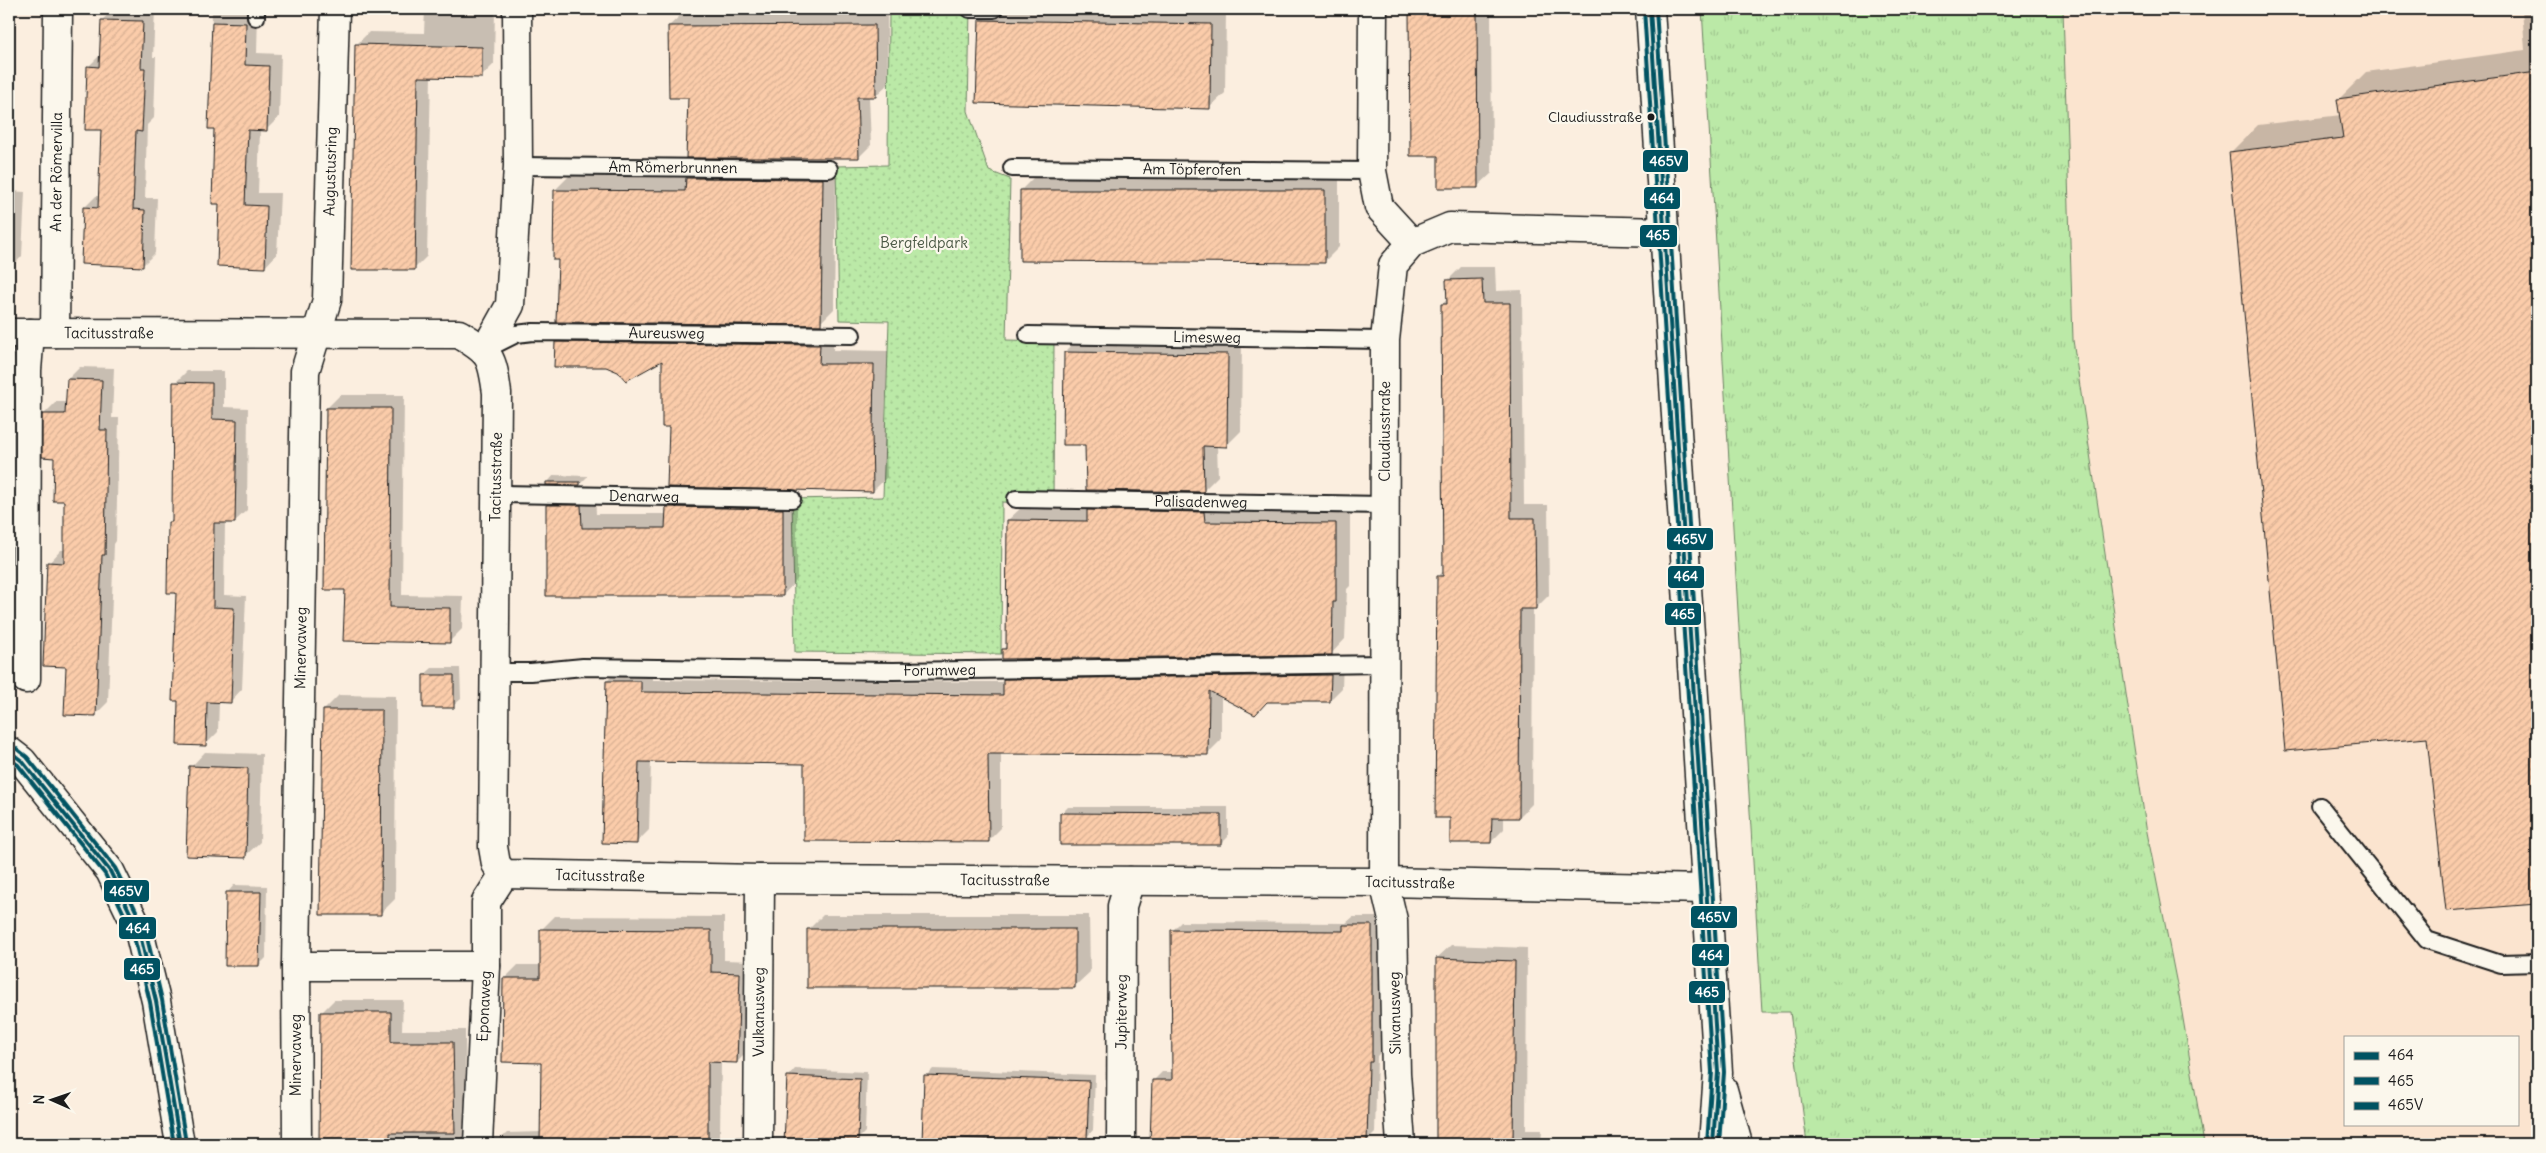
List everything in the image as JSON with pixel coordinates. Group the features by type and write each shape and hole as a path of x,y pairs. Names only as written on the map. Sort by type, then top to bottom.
{"street":[{"name":"Augustusring","path":"316,332 327,300 335,9"},
{"path":"485,350 510,305 518,166 517,9"},
{"path":"1373,9 1372,171 1379,207 1412,243"},
{"path":"1650,9 1718,1072 1713,1144"},
{"name":"An der Römervilla","path":"26,679 26,370 32,333 58,11"},
{"name":"Claudiusstraße","path":"1384,882 1386,340 1393,265 1412,243 1450,226 1664,232"},
{"name":"Tacitusstraße","path":"32,333 316,332 459,334 485,350 494,374 497,393 493,847 496,864 504,874 760,879 1384,882 1705,889"},
{"name":"Minervaweg","path":"296,1144 296,966 305,371 316,332"},
{"path":"9,750 22,761 110,871 139,931 156,1000 180,1144"},
{"name":"Eponaweg","path":"478,1144 486,966 486,902 504,874"},
{"name":"Vulkanusweg","path":"758,1144 760,879"},
{"name":"Jupiterweg","path":"1121,1144 1122,906 1130,881"},
{"name":"Silvanusweg","path":"1384,882 1393,920 1401,1144"},
{"path":"296,966 486,966"},
{"path":"1718,1072 1738,1144"}],"lane":[{"path":"970,9 994,9"},
{"name":"Am Römerbrunnen","path":"518,166 829,169"},
{"name":"Am Töpferofen","path":"1012,168 1372,171"},
{"name":"Aureusweg","path":"485,350 516,334 533,332 852,335"},
{"name":"Limesweg","path":"1028,335 1386,340"},
{"name":"Denarweg","path":"495,494 792,499"},
{"name":"Palisadenweg","path":"1016,499 1385,505"},
{"name":"Forumweg","path":"495,672 531,672 583,667 893,671 1384,664"},
{"path":"2320,806 2427,940 2501,964 2537,963"}],"shaded area":[{"path":"2063,9 2537,9 2537,1144 2204,1144 2179,995 2146,827 2073,340"}],"green space":[{"name":"Bergfeldpark","path":"889,9 970,9 968,111 989,171 1010,179 1006,340 1054,341 1053,504 1002,502 1001,654 795,652 792,499 883,497 889,321 839,320 836,166 888,165"},
{"path":"1702,9 2063,9 2073,340 2146,827 2179,995 2204,1144 1807,1144 1790,1012 1762,1012"}],"building":[{"path":"1409,9 1477,9 1478,188 1438,188 1438,156 1410,156"},
{"path":"101,20 143,21 141,68 145,68 142,132 136,131 133,209 145,210 143,267 81,264 83,207 98,208 101,130 85,130 87,66 99,67"},
{"path":"979,20 1211,24 1210,109 976,103"},
{"path":"212,22 246,23 245,65 269,66 267,131 248,130 245,205 267,206 265,268 217,266 219,204 212,204 214,129 208,129"},
{"path":"875,25 876,97 857,97 859,158 686,158 688,98 669,98 668,26"},
{"path":"355,44 482,47 482,78 418,77 415,270 351,270"},
{"path":"2537,72 2537,904 2446,911 2427,738 2285,751 2229,152 2343,138 2337,99"},
{"path":"686,178 823,179 821,325 556,322 558,260 553,260 554,190 685,191"},
{"path":"1020,190 1325,190 1325,263 1020,261"},
{"path":"1482,279 1483,303 1510,303 1511,518 1535,518 1536,609 1520,609 1519,818 1492,818 1491,843 1450,843 1450,818 1435,818 1437,576 1443,576 1441,304 1447,304 1446,280"},
{"path":"555,342 820,345 819,364 874,364 873,492 667,487 669,427 662,427 662,361 626,381 618,372 606,367 554,367"},
{"path":"1064,352 1228,354 1227,447 1203,446 1204,492 1086,490 1085,445 1063,445"},
{"path":"67,379 102,380 100,430 107,430 105,555 102,555 96,716 64,715 66,667 43,666 47,562 64,563 64,501 53,501 54,458 42,457 42,414 65,414"},
{"path":"173,382 212,383 212,419 237,420 235,523 214,523 213,607 234,608 231,703 207,702 206,746 177,745 178,701 172,701 176,593 167,593 168,522 172,522"},
{"path":"326,408 391,408 390,607 450,608 450,643 343,641 345,590 324,590"},
{"path":"9,413 11,413 11,456 9,456"},
{"path":"546,482 580,482 580,485 546,485"},
{"path":"546,505 581,505 582,528 665,528 666,507 783,509 783,596 546,596"},
{"path":"1087,510 1204,512 1205,522 1336,523 1336,602 1333,602 1332,655 1002,659 1002,649 1006,649 1007,520 1087,521"},
{"path":"423,675 454,675 454,708 423,708"},
{"path":"1331,675 1330,702 1267,702 1255,715 1209,691 1208,755 988,754 989,842 804,841 804,764 639,762 637,844 602,843 606,681 641,681 641,692 1003,695 1003,679"},
{"path":"323,710 382,710 381,915 320,915"},
{"path":"189,766 248,768 246,858 186,856"},
{"path":"1060,813 1221,814 1221,845 1060,845"},
{"path":"226,892 261,892 259,966 225,966"},
{"path":"1343,925 1372,925 1372,1062 1369,1062 1367,1143 1324,1141 1324,1144 1150,1144 1152,1080 1172,1080 1171,930 1343,931"},
{"path":"540,929 711,930 711,972 740,973 737,1063 708,1062 708,1144 540,1144 541,1063 502,1062 503,978 540,978"},
{"path":"807,929 1075,929 1075,988 807,988"},
{"path":"1436,958 1515,961 1513,1144 1436,1144"},
{"path":"320,1012 391,1012 391,1042 453,1042 455,1133 390,1133 390,1144 319,1144"},
{"path":"924,1075 1089,1081 1087,1139 1047,1137 1047,1144 1018,1144 1018,1140 952,1138 952,1144 922,1144"},
{"path":"787,1076 860,1079 858,1141 818,1139 818,1144 784,1144"}],"transit line":[{"name":"465","path":"1644,9 1712,1072 1707,1144"},
{"name":"464","path":"1650,9 1718,1072 1713,1144"},
{"name":"465V","path":"1656,9 1724,1072 1719,1144"},
{"name":"465V","path":"13,746 27,757 115,868 145,929 162,1000 186,1143"},
{"name":"464","path":"9,751 22,761 110,871 139,931 156,1001 180,1144"},
{"name":"465","path":"9,759 18,765 105,874 133,933 150,1002 174,1144"}],"place":[{"name":"Claudiusstraße","path":"1651,117"}]}
